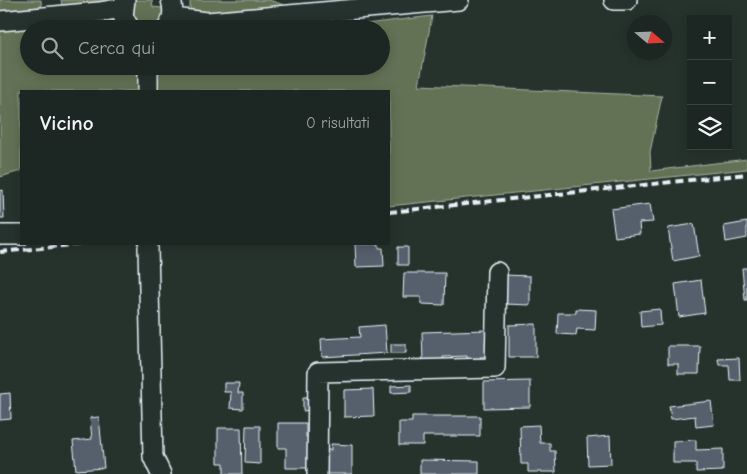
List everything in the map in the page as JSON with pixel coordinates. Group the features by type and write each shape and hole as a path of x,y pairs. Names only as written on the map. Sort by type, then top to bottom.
{"street":[{"path":"231,20 459,0"},
{"path":"614,0 627,0"},
{"path":"0,21 98,12 124,4 123,16 125,20"},
{"path":"170,15 197,20"},
{"path":"148,75 148,90"},
{"path":"0,235 20,234"},
{"path":"148,247 153,457 161,474"},
{"path":"317,474 318,372 495,368 497,272"}],"green space":[{"path":"0,0 41,0 42,17 64,15 61,0 152,0 153,7 190,11 190,0 269,0 296,9 298,20 20,20 20,75 390,75 390,21 432,16 419,85 662,96 650,152 651,171 747,159 747,169 390,206 390,90 20,90 20,171 0,177"}],"building":[{"path":"3,190 4,218 0,218 0,191"},
{"path":"650,204 653,222 639,223 640,234 615,237 611,209"},
{"path":"747,222 747,238 726,242 724,226"},
{"path":"694,224 699,256 673,261 668,228"},
{"path":"355,245 379,245 379,248 383,248 384,266 356,267"},
{"path":"398,247 408,247 408,265 398,265"},
{"path":"742,268 747,268 747,300 745,300"},
{"path":"404,273 445,273 444,305 421,304 421,297 403,297"},
{"path":"504,275 530,276 530,305 504,304"},
{"path":"701,280 705,313 679,317 675,284"},
{"path":"576,309 596,310 595,330 577,329 576,335 557,334 558,313 576,313"},
{"path":"660,309 661,325 641,327 640,311"},
{"path":"536,324 536,357 509,357 509,325"},
{"path":"385,325 387,353 322,357 321,339 360,337 359,327"},
{"path":"487,330 487,357 480,357 480,363 467,363 467,356 443,357 444,361 423,362 422,332"},
{"path":"391,344 406,344 406,353 391,353"},
{"path":"668,346 700,346 699,374 678,374 678,364 668,364"},
{"path":"739,358 740,380 730,380 729,365 719,365 718,359"},
{"path":"530,381 530,407 484,408 484,382"},
{"path":"224,383 239,383 238,393 243,393 243,409 230,408 231,392 224,392"},
{"path":"411,385 411,392 391,393 391,386"},
{"path":"373,389 374,416 344,417 344,390"},
{"path":"10,393 11,419 0,420 0,394"},
{"path":"303,397 312,397 313,410 303,411"},
{"path":"711,401 714,425 696,427 695,416 671,419 669,406"},
{"path":"412,416 480,416 480,436 423,436 423,445 399,445 399,422 412,422"},
{"path":"99,417 104,468 76,470 73,441 92,439 90,418"},
{"path":"278,423 306,423 306,437 314,437 313,468 286,468 286,448 278,448"},
{"path":"539,425 540,443 550,443 550,451 555,451 556,472 528,472 528,464 521,464 520,426"},
{"path":"246,426 260,426 260,464 245,463"},
{"path":"218,428 241,428 242,474 224,474 224,463 218,463"},
{"path":"610,436 611,464 588,465 587,438"},
{"path":"696,440 696,450 723,449 723,471 696,472 696,463 673,463 673,441"},
{"path":"331,444 352,445 352,474 320,474 321,450 331,450"},
{"path":"420,460 479,461 479,474 420,474"}],"railway":[{"path":"390,212 747,174"},
{"path":"0,252 73,245"}]}
